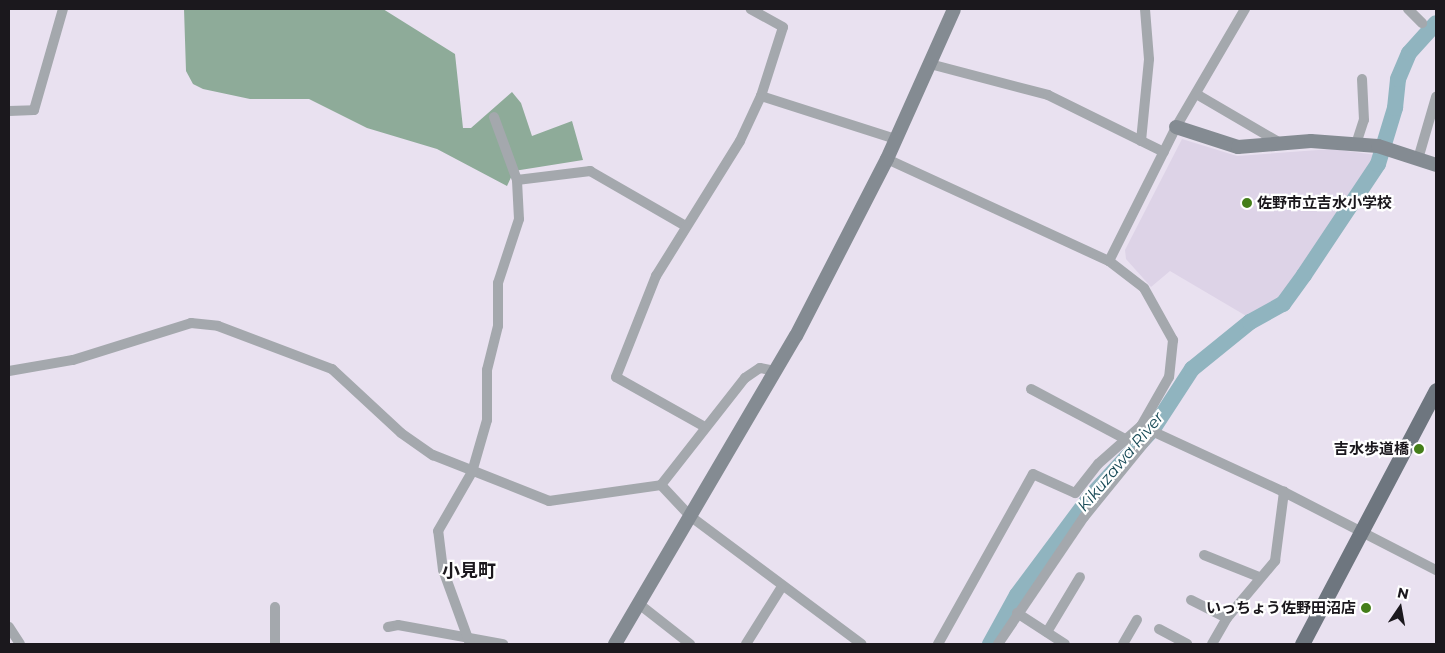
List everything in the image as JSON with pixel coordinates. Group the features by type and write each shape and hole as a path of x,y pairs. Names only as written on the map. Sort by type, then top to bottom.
{"main road":[{"path":"1302,644 1436,390"}],"street":[{"path":"9,111 34,110 63,9"},
{"path":"705,427 616,377 656,276 684,225 740,141 761,96 783,27 751,9"},
{"path":"615,644 775,371 887,159 954,9"},
{"path":"1141,141 1149,59 1145,9"},
{"path":"1109,261 1176,127 1198,95 1245,9"},
{"path":"1408,9 1422,23"},
{"path":"930,64 1048,95 1164,152"},
{"path":"1356,144 1364,120 1362,79"},
{"path":"1198,95 1285,146"},
{"path":"761,96 896,140"},
{"path":"1418,159 1436,97"},
{"path":"470,642 438,547 438,531 472,472 490,410 487,370 498,326 498,283 519,219 517,180 494,117"},
{"path":"1176,127 1238,147 1285,146 1311,141 1356,144 1436,165"},
{"path":"887,159 1109,261 1144,288 1173,340 1169,377 1141,426 1098,464 1075,493 1033,474 938,644"},
{"path":"517,180 569,171 596,172 684,225"},
{"path":"9,371 64,362 192,323 207,323 332,369 401,433 433,455 549,501 661,486 705,427 754,370 775,371"},
{"path":"1031,389 1127,440"},
{"path":"1141,426 1284,492 1436,570"},
{"path":"998,644 1118,471 1153,432"},
{"path":"661,486 690,516 781,588 862,644"},
{"path":"1212,644 1227,618 1259,577 1275,561 1284,492"},
{"path":"1204,555 1259,577"},
{"path":"1047,632 1080,577"},
{"path":"746,644 781,588"},
{"path":"1191,600 1227,618"},
{"path":"639,604 690,644"},
{"path":"275,607 275,644"},
{"path":"1018,613 1065,644"},
{"path":"1123,644 1137,620"},
{"path":"388,628 398,625 470,642 503,644"},
{"path":"9,627 20,644"},
{"path":"1159,629 1187,644"}],"shaded area":[{"name":"佐野市立吉水小学校","path":"1182,139 1237,156 1332,149 1376,155 1295,279 1277,299 1248,317 1170,271 1151,287 1126,259 1125,250"}],"green space":[{"path":"184,9 383,9 455,54 463,128 471,128 512,92 521,103 532,136 572,121 583,160 514,171 507,186 437,149 367,128 309,99 250,99 203,89 193,84 186,71"}],"waterway":[{"name":"Kikuzawa River","path":"990,644 1017,595 1090,497 1153,429 1192,369 1250,322 1283,304 1304,275 1378,164 1395,108 1398,79 1409,53 1436,23"}],"place":[{"name":"佐野市立吉水小学校","path":"1247,203"},
{"name":"吉水歩道橋","path":"1419,449"},
{"name":"いっちょう佐野田沼店","path":"1366,608"}],"district":[{"name":"小見町","path":"469,571"}]}
